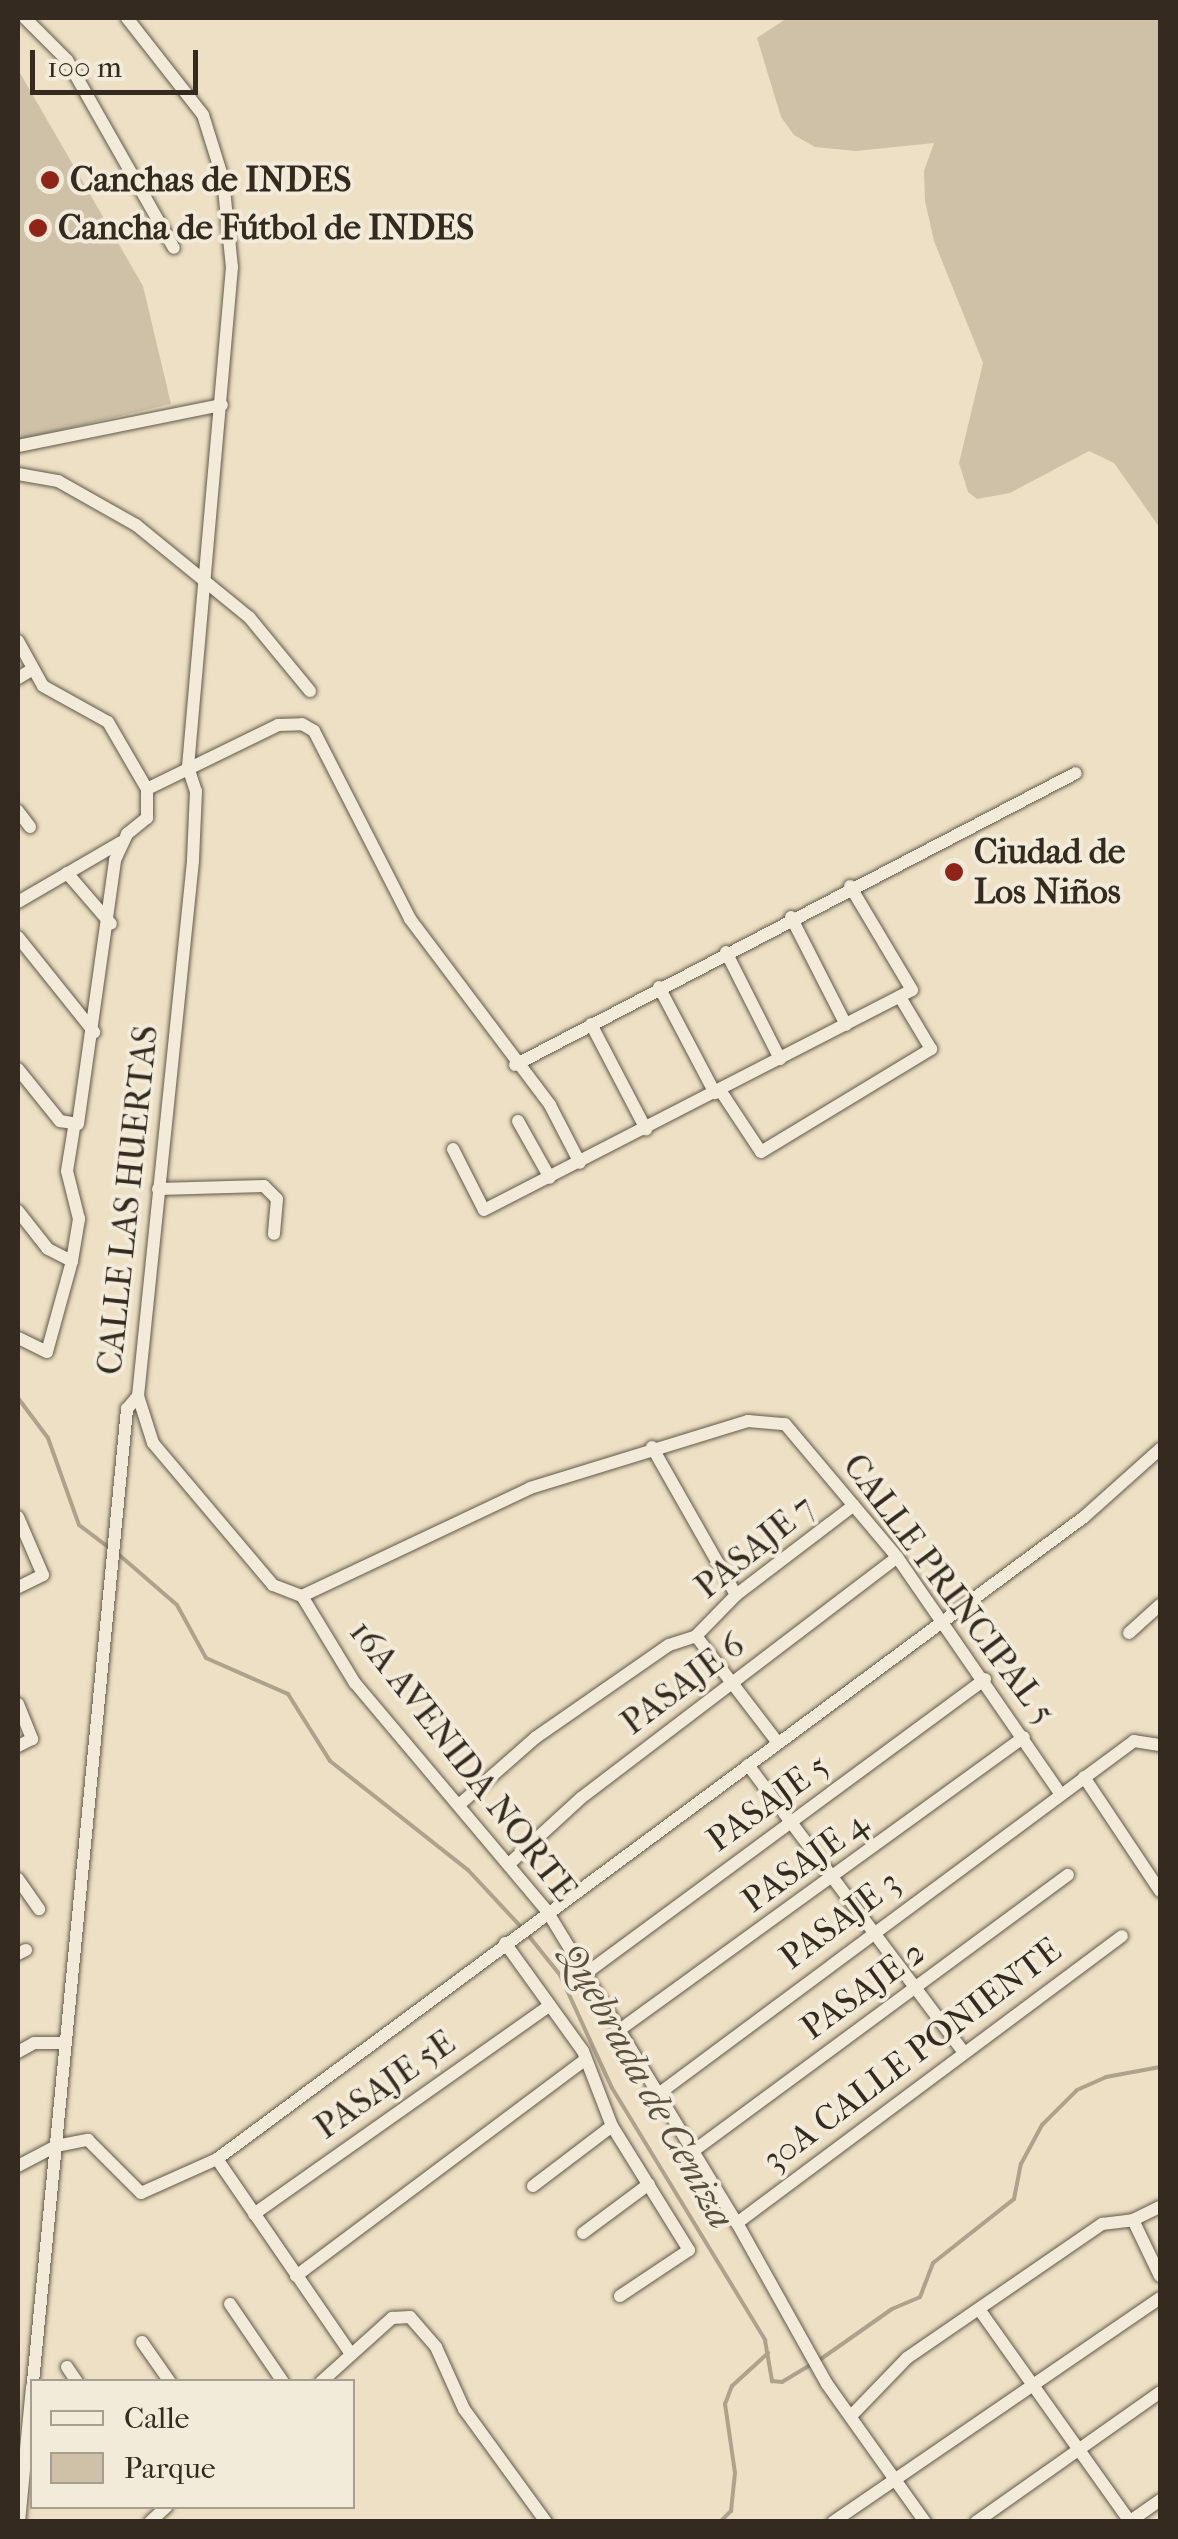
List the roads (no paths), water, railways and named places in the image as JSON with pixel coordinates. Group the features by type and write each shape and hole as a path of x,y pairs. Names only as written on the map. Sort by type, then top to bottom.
{"street":[{"path":"25,18 67,60 174,248"},
{"name":"CALLE LAS HUERTAS","path":"127,18 202,115 223,180 232,267 188,767 196,791 193,861 138,1396 166,1463 224,1520 273,1585 302,1596"},
{"path":"18,446 222,405"},
{"path":"18,474 58,481 136,524 249,617 310,691"},
{"path":"18,642 32,669 55,694 87,705 108,722 148,788 147,818 124,840 18,902"},
{"path":"18,678 32,669"},
{"path":"148,788 287,722 314,731 410,919 515,1065 550,1105 580,1163"},
{"path":"515,1065 850,886 1076,773"},
{"path":"18,811 30,826"},
{"path":"18,1338 47,1352 72,1261 79,1219 67,1171 74,1128 82,1116 110,924 115,860 124,840"},
{"path":"68,872 110,924"},
{"path":"452,1149 484,1210 912,990 850,886"},
{"path":"791,918 846,1025"},
{"path":"18,937 94,1032"},
{"path":"726,952 780,1060"},
{"path":"659,987 718,1092 761,1152 931,1049 900,996"},
{"path":"591,1024 646,1129"},
{"path":"18,1069 60,1121 74,1128"},
{"path":"518,1121 550,1178"},
{"path":"158,1189 264,1186 277,1200 274,1234"},
{"path":"18,1211 48,1250 72,1261"},
{"path":"33,2379 127,1409 138,1396"},
{"name":"CALLE PRINCIPAL 5","path":"652,1447 748,1421 784,1424 897,1557 985,1679 1060,1793"},
{"path":"302,1596 445,1524 652,1447 736,1595"},
{"path":"18,2166 56,2146 88,2140 141,2194 217,2159 1084,1517 1160,1449"},
{"name":"PASAJE 7","path":"460,1804 534,1738 670,1645 696,1636 736,1595 854,1505"},
{"path":"18,1587 43,1574 19,1525"},
{"name":"PASAJE 6","path":"509,1864 569,1807 897,1557"},
{"name":"16A AVENIDA NORTE","path":"302,1596 356,1683 548,1911 656,2095 738,2223 822,2376 925,2522"},
{"path":"1129,1633 1160,1606"},
{"path":"696,1636 778,1743"},
{"name":"PASAJE 5","path":"585,1974 985,1679"},
{"path":"18,1704 32,1739 18,1746"},
{"name":"PASAJE 4","path":"618,2031 835,1880 1024,1736"},
{"name":"PASAJE 3","path":"656,2095 1134,1741 1160,1746"},
{"path":"748,1765 964,2053"},
{"path":"1084,1777 1160,1891"},
{"name":"PASAJE 2","path":"692,2152 1068,1875"},
{"path":"18,1879 39,1909"},
{"name":"30A CALLE PONIENTE","path":"738,2223 1122,1936"},
{"path":"505,1943 585,2060 612,2126 689,2250 620,2296"},
{"name":"PASAJE 5E","path":"254,2214 550,2005"},
{"path":"18,2052 34,2043 64,2042"},
{"path":"296,2276 585,2060"},
{"path":"534,2186 612,2126"},
{"path":"217,2159 350,2354"},
{"path":"583,2232 648,2184"},
{"path":"852,2416 907,2358 981,2312 1102,2224 1134,2220 1160,2207"},
{"path":"1134,2220 1160,2276"},
{"path":"833,2522 1160,2298"},
{"path":"230,2304 281,2379"},
{"path":"981,2312 1130,2521 1160,2500"},
{"path":"324,2379 350,2354 402,2316 424,2328 464,2409 546,2522"},
{"path":"142,2342 168,2379"},
{"path":"67,2367 75,2379"},
{"path":"976,2522 1160,2392"},
{"path":"19,2522 30,2414"}],"waterway":[{"name":"Quebrada de Ceniza","path":"18,1398 48,1438 79,1525 109,1548"},
{"name":"Quebrada de Ceniza","path":"117,1553 177,1605 206,1658 288,1694 330,1761 468,1870 522,1928"},
{"name":"Quebrada de Ceniza","path":"528,1935 560,1975 612,2088 765,2340 772,2381 782,2382 810,2365"},
{"path":"818,2361 892,2309 920,2297 933,2263 1014,2199 1021,2164 1042,2125 1077,2090 1106,2077 1160,2067"},
{"path":"720,2522 731,2511 735,2473 725,2404 732,2386 768,2353"}],"place":[{"name":"Canchas de INDES","path":"50,180"},
{"name":"Cancha de Fútbol de INDES","path":"38,228"},
{"name":"Ciudad de Los Niños","path":"954,872"}]}
